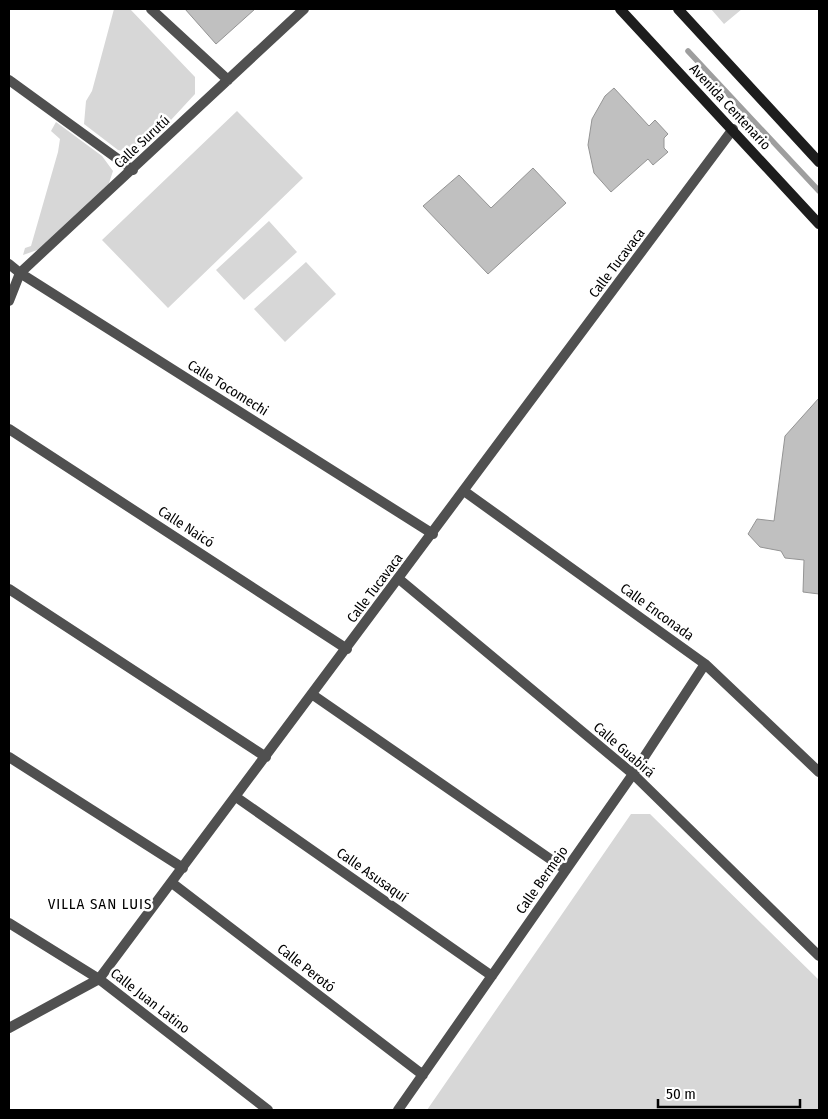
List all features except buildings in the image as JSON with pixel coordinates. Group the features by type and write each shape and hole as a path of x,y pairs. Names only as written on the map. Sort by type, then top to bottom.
{"street":[{"path":"151,9 228,80"},
{"name":"Calle Surutú","path":"9,301 20,273 304,9"},
{"name":"Avenida Centenario","path":"620,9 819,224"},
{"name":"Avenida Centenario","path":"678,9 819,162"},
{"path":"9,80 133,170"},
{"name":"Calle Tucavaca","path":"9,1028 99,979 400,579 733,129"},
{"name":"Calle Tocomechi","path":"9,264 20,273 433,534"},
{"name":"Calle Naicó","path":"9,429 347,649"},
{"name":"Calle Enconada","path":"464,491 705,664 819,772"},
{"name":"Calle Guabirá","path":"400,579 633,774 819,956"},
{"path":"9,589 266,757"},
{"name":"Calle Bermejo","path":"398,1110 633,774 705,664"},
{"path":"313,695 566,870"},
{"path":"9,757 183,868"},
{"name":"Calle Asusaquí","path":"236,797 492,976"},
{"name":"Calle Perotó","path":"172,882 423,1075"},
{"name":"Calle Juan Latino","path":"9,923 99,979 268,1110"}],"shaded area":[{"path":"114,9 130,9 195,77 195,94 146,147 132,153 118,150 84,124 86,101 92,91"},
{"path":"711,9 742,9 724,24"},
{"path":"237,111 303,178 168,308 102,240"},
{"path":"56,122 102,156 113,171 108,186 43,248 23,255 25,248 31,246 58,152 60,139 51,131"},
{"path":"269,221 297,252 244,300 216,270"},
{"path":"306,262 336,294 285,342 254,309"},
{"path":"631,814 650,814 819,980 819,1110 427,1110"}],"waterway":[{"path":"688,51 819,191"}],"district":[{"name":"VILLA SAN LUIS","path":"100,904"}]}
